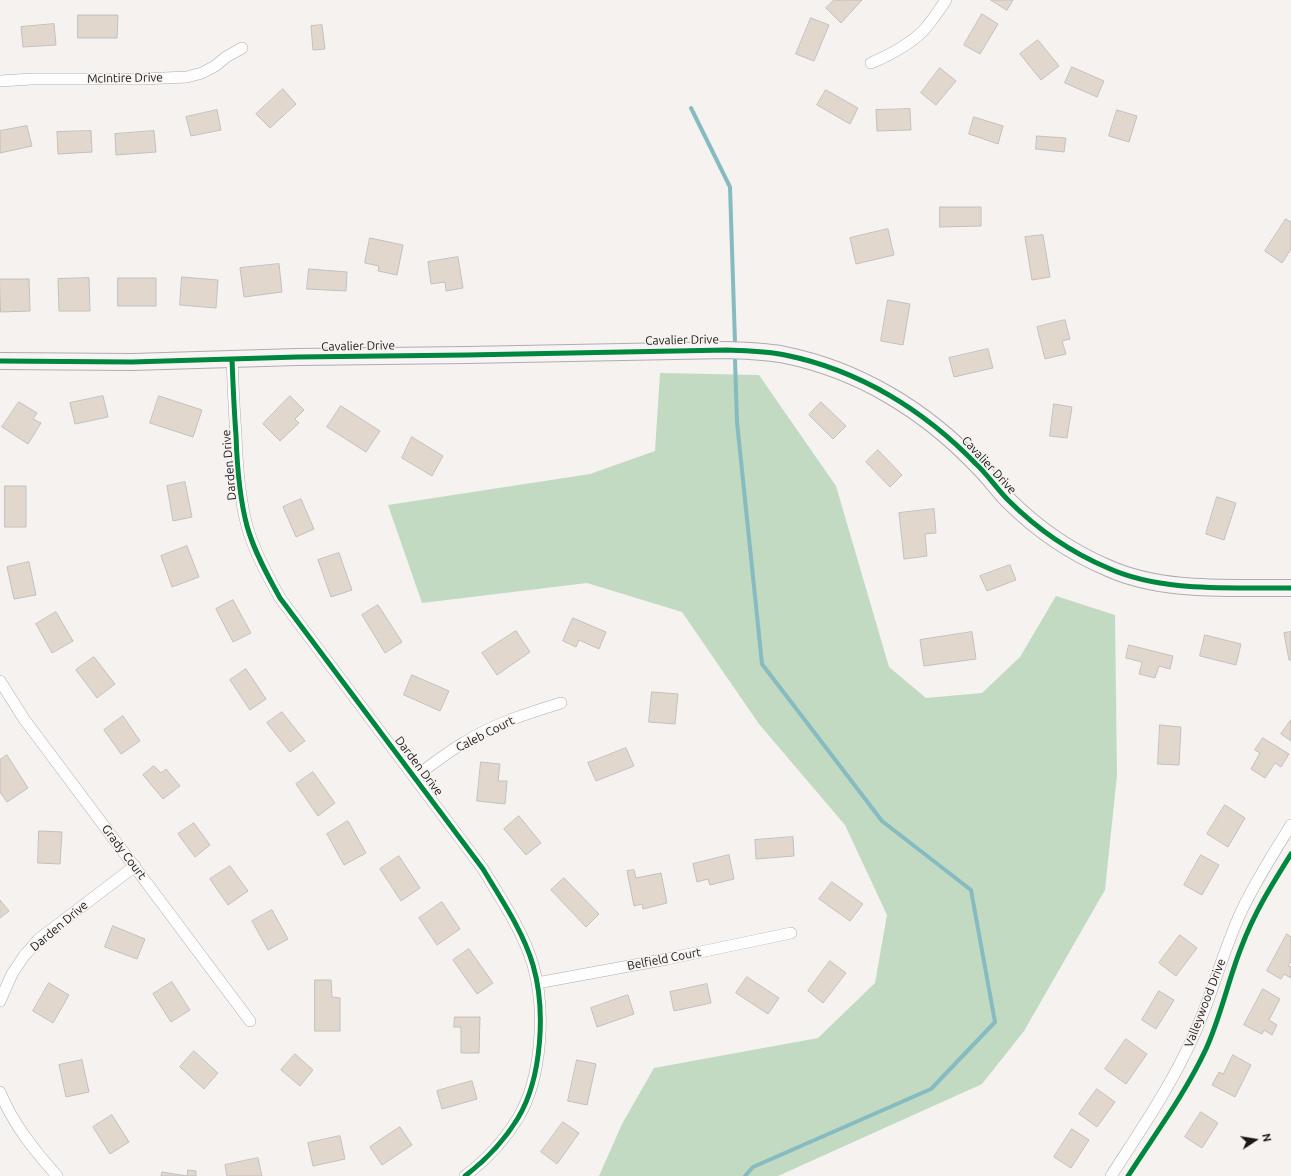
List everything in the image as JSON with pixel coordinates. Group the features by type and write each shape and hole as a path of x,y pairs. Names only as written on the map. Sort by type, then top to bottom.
{"street":[{"path":"871,63 892,54 918,35 925,29 946,0"},
{"name":"McIntire Drive","path":"0,81 32,79 188,77 202,73 242,48"},
{"name":"Cavalier Drive","path":"0,362 132,362 728,350 759,351 791,356 833,368 862,380 892,396 921,415 948,437 972,460 1007,499 1030,521 1054,539 1108,569 1134,577 1187,586 1226,588 1291,588"},
{"name":"Darden Drive","path":"232,359 239,484 247,526 254,547 266,573 280,598 483,869 504,903 527,947 537,983 540,1007 540,1037 536,1068 529,1093 519,1117 491,1154 465,1176"},
{"name":"Grady Court","path":"0,681 24,719 250,1021"},
{"name":"Caleb Court","path":"414,777 464,742 502,723 561,703"},
{"name":"Valleywood Drive","path":"1111,1176 1175,1074 1194,1037 1225,950 1241,912 1260,875 1291,825"},
{"name":"Darden Drive","path":"0,1001 12,974 24,956 39,939 135,866"},
{"name":"Belfield Court","path":"537,983 667,959 791,933"},
{"path":"0,1092 18,1128 57,1176"}],"green space":[{"path":"660,373 759,375 836,486 889,667 926,698 982,693 1020,657 1056,596 1115,615 1117,775 1105,890 1024,1031 982,1084 778,1176 599,1176 622,1124 654,1068 818,1038 875,983 887,915 845,825 759,724 682,612 587,583 422,603 388,505 590,474 655,451"}],"building":[{"path":"834,0 862,0 841,23 826,8"},
{"path":"991,0 1013,0 1007,10"},
{"path":"982,14 998,24 980,54 964,45"},
{"path":"78,15 118,15 117,38 78,38"},
{"path":"811,18 829,25 814,61 796,54"},
{"path":"54,24 56,45 23,47 21,27"},
{"path":"322,25 325,49 313,50 311,26"},
{"path":"1038,40 1059,66 1041,80 1020,54"},
{"path":"1072,67 1104,81 1097,97 1065,83"},
{"path":"940,68 956,81 936,105 921,93"},
{"path":"283,89 296,104 270,128 256,114"},
{"path":"826,90 858,108 850,124 817,105"},
{"path":"910,109 911,130 877,131 876,110"},
{"path":"217,110 221,130 191,136 186,117"},
{"path":"1117,110 1137,116 1129,142 1109,136"},
{"path":"974,117 1003,126 998,144 969,134"},
{"path":"27,126 32,146 0,153 0,131"},
{"path":"91,131 92,152 58,154 57,132"},
{"path":"154,131 156,152 116,155 115,134"},
{"path":"1037,136 1066,138 1064,152 1036,149"},
{"path":"940,207 981,207 981,226 940,227"},
{"path":"1286,219 1291,222 1291,249 1282,263 1265,251"},
{"path":"888,229 894,255 856,264 850,238"},
{"path":"1043,235 1050,277 1032,280 1025,237"},
{"path":"370,238 403,245 397,275 378,271 379,266 365,263"},
{"path":"458,257 463,288 446,291 445,282 431,284 428,262"},
{"path":"279,264 282,292 244,297 240,268"},
{"path":"309,269 347,272 346,291 307,289"},
{"path":"182,277 218,280 216,308 180,305"},
{"path":"89,278 90,311 59,311 58,279"},
{"path":"118,278 156,278 156,306 118,306"},
{"path":"0,279 29,279 30,311 1,312"},
{"path":"888,300 910,304 903,345 881,341"},
{"path":"1065,320 1070,339 1062,341 1066,354 1045,359 1037,327"},
{"path":"988,349 993,368 954,377 949,358"},
{"path":"103,396 108,417 75,424 70,403"},
{"path":"159,396 202,410 193,437 150,423"},
{"path":"290,396 304,410 295,419 299,423 280,441 263,424"},
{"path":"19,402 37,413 33,419 41,423 28,444 2,427"},
{"path":"821,402 846,426 833,439 809,415"},
{"path":"1054,404 1072,407 1067,438 1050,436"},
{"path":"341,406 380,431 366,452 327,427"},
{"path":"412,437 443,456 432,476 402,458"},
{"path":"878,450 902,475 890,487 866,462"},
{"path":"185,482 192,517 173,521 167,486"},
{"path":"5,486 26,486 26,527 5,527"},
{"path":"1217,497 1236,503 1224,540 1206,534"},
{"path":"301,499 314,529 296,537 283,507"},
{"path":"934,509 936,533 925,534 927,556 904,559 899,513"},
{"path":"187,546 199,577 172,587 161,556"},
{"path":"339,553 352,590 331,597 318,560"},
{"path":"29,562 36,595 14,599 7,567"},
{"path":"1010,565 1016,580 987,591 980,576"},
{"path":"233,600 251,633 233,642 216,609"},
{"path":"378,605 402,642 385,653 362,615"},
{"path":"56,612 73,641 52,653 36,624"},
{"path":"573,618 606,632 599,649 579,640 576,647 563,641"},
{"path":"516,631 530,652 497,675 482,653"},
{"path":"972,632 976,659 924,666 920,640"},
{"path":"1291,632 1291,660 1289,660 1284,633"},
{"path":"1205,635 1241,644 1236,665 1200,656"},
{"path":"1129,645 1173,656 1170,669 1159,666 1155,678 1139,674 1142,662 1126,658"},
{"path":"94,657 115,684 97,698 76,670"},
{"path":"246,669 266,699 250,710 230,680"},
{"path":"412,675 449,691 440,711 404,695"},
{"path":"652,692 678,694 675,724 649,722"},
{"path":"282,712 305,741 290,752 267,723"},
{"path":"123,716 140,741 121,754 104,730"},
{"path":"1291,720 1291,741 1281,734"},
{"path":"1160,725 1181,727 1179,765 1158,764"},
{"path":"1263,738 1289,754 1281,767 1275,763 1265,778 1251,769 1260,753 1255,750"},
{"path":"626,748 634,766 596,781 588,763"},
{"path":"7,755 28,788 7,802 0,792 0,760"},
{"path":"481,762 500,764 498,781 507,781 505,804 477,801"},
{"path":"154,766 161,773 166,769 180,786 163,799 143,775"},
{"path":"313,772 335,803 318,816 296,784"},
{"path":"1225,805 1245,818 1228,847 1207,834"},
{"path":"519,816 541,843 526,855 504,829"},
{"path":"348,821 366,853 344,865 327,834"},
{"path":"194,823 210,845 195,857 178,834"},
{"path":"39,831 62,832 60,864 38,863"},
{"path":"793,837 794,856 756,859 755,840"},
{"path":"729,855 734,879 710,885 708,879 697,882 693,864"},
{"path":"1201,855 1219,865 1202,895 1184,885"},
{"path":"399,856 420,888 401,901 380,869"},
{"path":"230,866 248,891 228,905 210,879"},
{"path":"634,870 636,878 661,873 667,903 643,909 642,904 634,906 627,871"},
{"path":"564,878 599,914 586,927 551,890"},
{"path":"832,882 863,904 850,921 819,899"},
{"path":"0,900 9,911 0,918"},
{"path":"442,902 460,929 437,945 419,918"},
{"path":"272,910 288,939 268,950 252,921"},
{"path":"113,926 145,939 137,959 105,947"},
{"path":"1287,934 1291,937 1291,961 1288,966 1291,967 1291,978 1284,974 1281,979 1267,971"},
{"path":"1180,935 1197,948 1176,976 1159,963"},
{"path":"469,949 493,983 477,994 453,960"},
{"path":"830,961 846,973 823,1003 808,991"},
{"path":"747,977 779,998 768,1014 736,993"},
{"path":"315,980 331,980 332,997 340,998 340,1031 315,1031"},
{"path":"172,982 190,1010 171,1022 153,994"},
{"path":"49,983 69,995 53,1023 33,1011"},
{"path":"707,984 711,1003 674,1011 670,992"},
{"path":"1263,989 1280,999 1269,1020 1277,1025 1272,1035 1264,1030 1262,1034 1244,1025"},
{"path":"1159,991 1174,1000 1156,1029 1142,1020"},
{"path":"628,995 634,1014 597,1027 591,1008"},
{"path":"455,1017 480,1017 479,1053 461,1053 461,1027 454,1027"},
{"path":"1126,1039 1147,1054 1126,1084 1105,1069"},
{"path":"194,1051 218,1073 204,1089 180,1067"},
{"path":"295,1054 313,1070 300,1086 281,1070"},
{"path":"1233,1055 1251,1065 1235,1097 1212,1085 1219,1072 1223,1074"},
{"path":"82,1060 89,1092 66,1097 59,1065"},
{"path":"577,1060 596,1064 587,1105 568,1101"},
{"path":"472,1081 477,1099 442,1109 437,1091"},
{"path":"1097,1089 1115,1102 1097,1127 1079,1114"},
{"path":"1201,1112 1218,1123 1202,1148 1185,1137"},
{"path":"112,1115 129,1142 110,1154 93,1127"},
{"path":"563,1122 579,1133 557,1164 541,1152"},
{"path":"400,1127 412,1145 382,1165 370,1147"},
{"path":"1072,1129 1089,1140 1071,1168 1054,1157"},
{"path":"340,1136 345,1159 313,1166 308,1143"},
{"path":"258,1158 262,1176 227,1176 225,1165"},
{"path":"188,1170 196,1171 196,1176 187,1176"},
{"path":"162,1172 187,1176 161,1176"}],"waterway":[{"path":"691,108 730,187 735,343"},
{"path":"735,360 737,422 762,664 882,821 971,890 995,1022 931,1089 753,1167 745,1176"}],"cycle path":[{"path":"0,361 132,362 297,357 727,350 756,351 785,355 839,371 889,395 912,410 935,426 956,444 1019,511 1055,539 1094,562 1129,576 1152,582 1198,587 1291,588"},
{"path":"232,359 239,481 247,526 257,554 280,598 483,869 518,928 533,965 540,1002 540,1023 537,1064 532,1084 526,1102 507,1135 487,1157 465,1176"},
{"path":"1128,1176 1198,1066 1216,1024 1236,960 1251,923 1291,854"}]}
